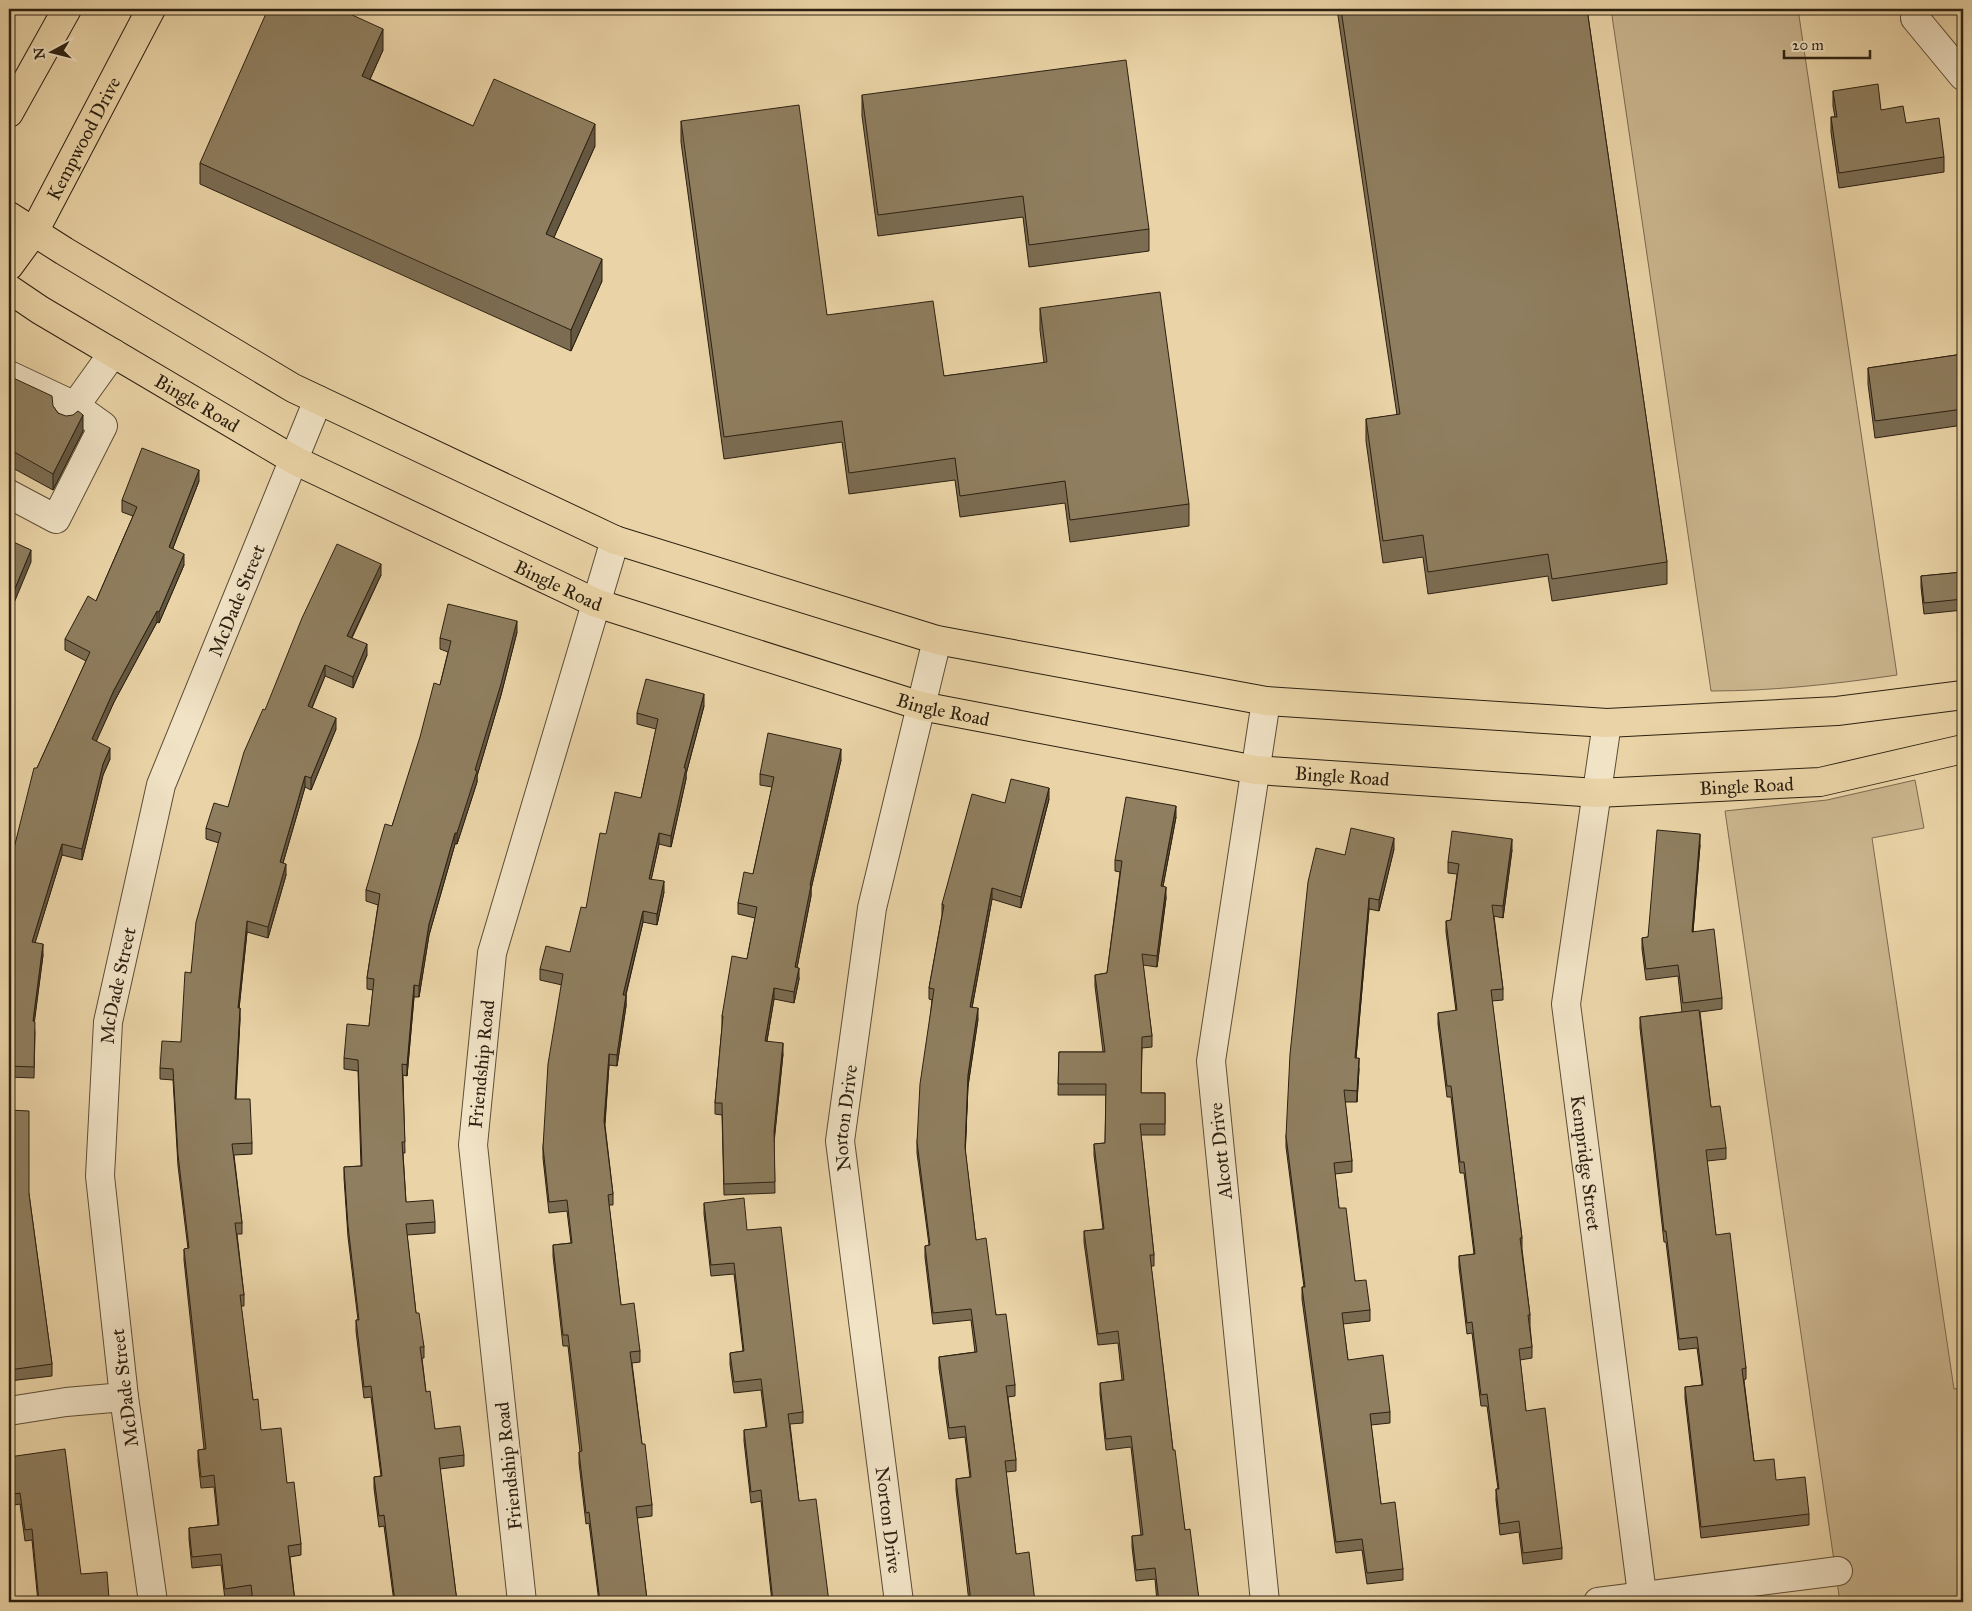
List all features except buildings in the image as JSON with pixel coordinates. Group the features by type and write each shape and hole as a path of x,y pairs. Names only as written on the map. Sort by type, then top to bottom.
{"main road":[{"path":"9,113 67,9"},
{"name":"Kempwood Drive","path":"9,266 34,232 151,9"},
{"path":"9,216 64,252 284,383 614,540 937,640 1266,701 1607,723 1837,711 1963,695"},
{"name":"Bingle Road","path":"9,289 40,310 294,460 596,603 921,706 1256,770 1597,793 1820,782 1963,749"}],"street":[{"path":"1916,18 1963,76"},
{"path":"71,412 113,353"},
{"path":"9,375 35,393 103,426 56,519 22,492"},
{"name":"McDade Street","path":"153,1602 124,1397 100,1176 108,1022 161,785 318,400"},
{"name":"Friendship Road","path":"522,1602 473,1145 492,953 614,540"},
{"name":"Norton Drive","path":"899,1602 840,1141 872,908 937,640"},
{"name":"Alcott Drive","path":"1265,1602 1211,1061 1266,701"},
{"name":"Kempridge Street","path":"1607,723 1566,1004 1642,1600"},
{"path":"9,1411 66,1402 124,1397"},
{"path":"1598,1602 1642,1600 1838,1570"}],"shaded area":[{"path":"1611,9 1798,9 1897,675 1758,690 1711,691"},
{"path":"1915,780 1924,828 1872,838 1954,1389 1963,1388 1963,1602 1840,1602 1725,811 1827,800"}]}
